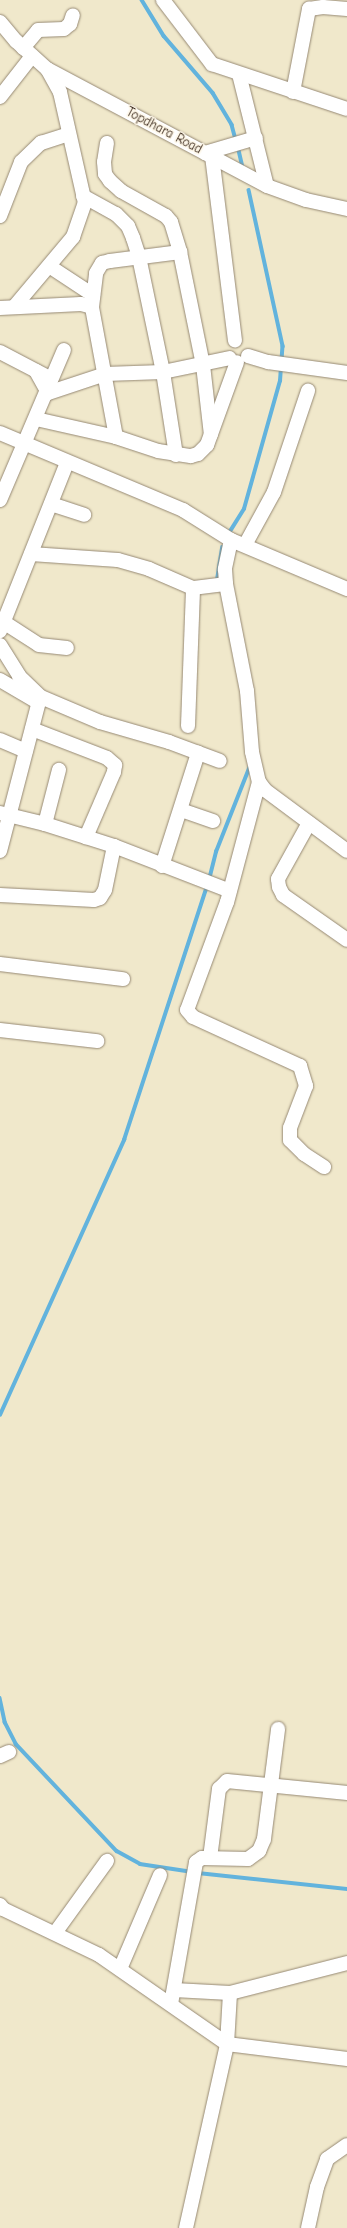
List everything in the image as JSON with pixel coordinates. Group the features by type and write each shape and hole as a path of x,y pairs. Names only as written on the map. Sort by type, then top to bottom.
{"street":[{"path":"163,0 205,58 223,69 347,109"},
{"path":"293,92 309,8 323,7 347,9"},
{"path":"0,97 38,30 64,29 70,24 73,15"},
{"name":"Topdhara Road","path":"0,22 28,48 47,69 267,186 306,200 347,209"},
{"path":"7,307 49,266 73,237 85,203 60,92 47,69"},
{"path":"239,74 250,140 267,186"},
{"path":"0,216 21,162 42,143 69,134"},
{"path":"239,358 228,350 235,341 209,155 224,148 250,140"},
{"path":"107,143 104,162 105,174 122,191 166,216 171,222 180,252 203,365 211,435"},
{"path":"83,196 116,214 128,226 139,257 163,372 176,455"},
{"path":"116,437 92,301 96,273 102,263 180,252"},
{"path":"49,266 92,301"},
{"path":"7,307 81,304 92,301"},
{"path":"0,500 50,386 64,350"},
{"path":"0,352 36,371 50,386"},
{"path":"36,418 116,437 176,455 198,454 207,445 239,358"},
{"path":"50,386 105,374 163,372 239,358 347,374"},
{"path":"245,546 274,492 308,391"},
{"path":"0,433 67,464 182,510 231,540 347,589"},
{"path":"67,464 3,627 39,645 67,648"},
{"path":"51,504 84,515"},
{"path":"231,540 225,568 226,584 247,691 252,752 259,782 265,790 347,851"},
{"path":"31,554 118,560 149,569 193,588 226,584"},
{"path":"188,726 193,588"},
{"path":"0,645 19,676 40,701"},
{"path":"0,680 40,701 220,761"},
{"path":"0,851 4,814 26,751 40,701"},
{"path":"32,729 108,758 115,765 114,772 86,837"},
{"path":"0,740 26,751"},
{"path":"162,866 182,810 198,753"},
{"path":"45,824 59,770"},
{"path":"259,782 230,891 187,1010 193,1016 300,1066 306,1086 290,1128 290,1140 304,1154 324,1166"},
{"path":"182,810 213,821"},
{"path":"4,814 45,824 114,846 162,866 230,891"},
{"path":"309,823 278,879 279,886 284,895 347,940"},
{"path":"0,895 94,900 100,898 105,890 114,846"},
{"path":"0,964 123,979"},
{"path":"0,1030 97,1041"},
{"path":"172,1997 196,1862 199,1858 248,1859 259,1851 272,1785 278,1729"},
{"path":"210,1858 222,1784 235,1781 347,1793"},
{"path":"55,1933 107,1861"},
{"path":"120,1969 160,1875"},
{"path":"1,1909 55,1933 172,1997 227,2044 347,2059"},
{"path":"172,1997 230,1993 347,1963"},
{"path":"186,2228 227,2044 230,1993"},
{"path":"308,2228 317,2187 327,2159 347,2145"}],"waterway":[{"path":"142,0 164,36 213,93 232,125 236,140"},
{"path":"238,146 243,168"},
{"path":"249,190 283,346 282,361"},
{"path":"229,533 244,509 280,381 281,367"},
{"path":"217,580 222,547"},
{"path":"209,880 216,852 250,766"},
{"path":"0,1415 124,1140 207,886"},
{"path":"0,1698 5,1722 16,1744 117,1851 140,1864 192,1872"},
{"path":"198,1873 347,1889"}]}
